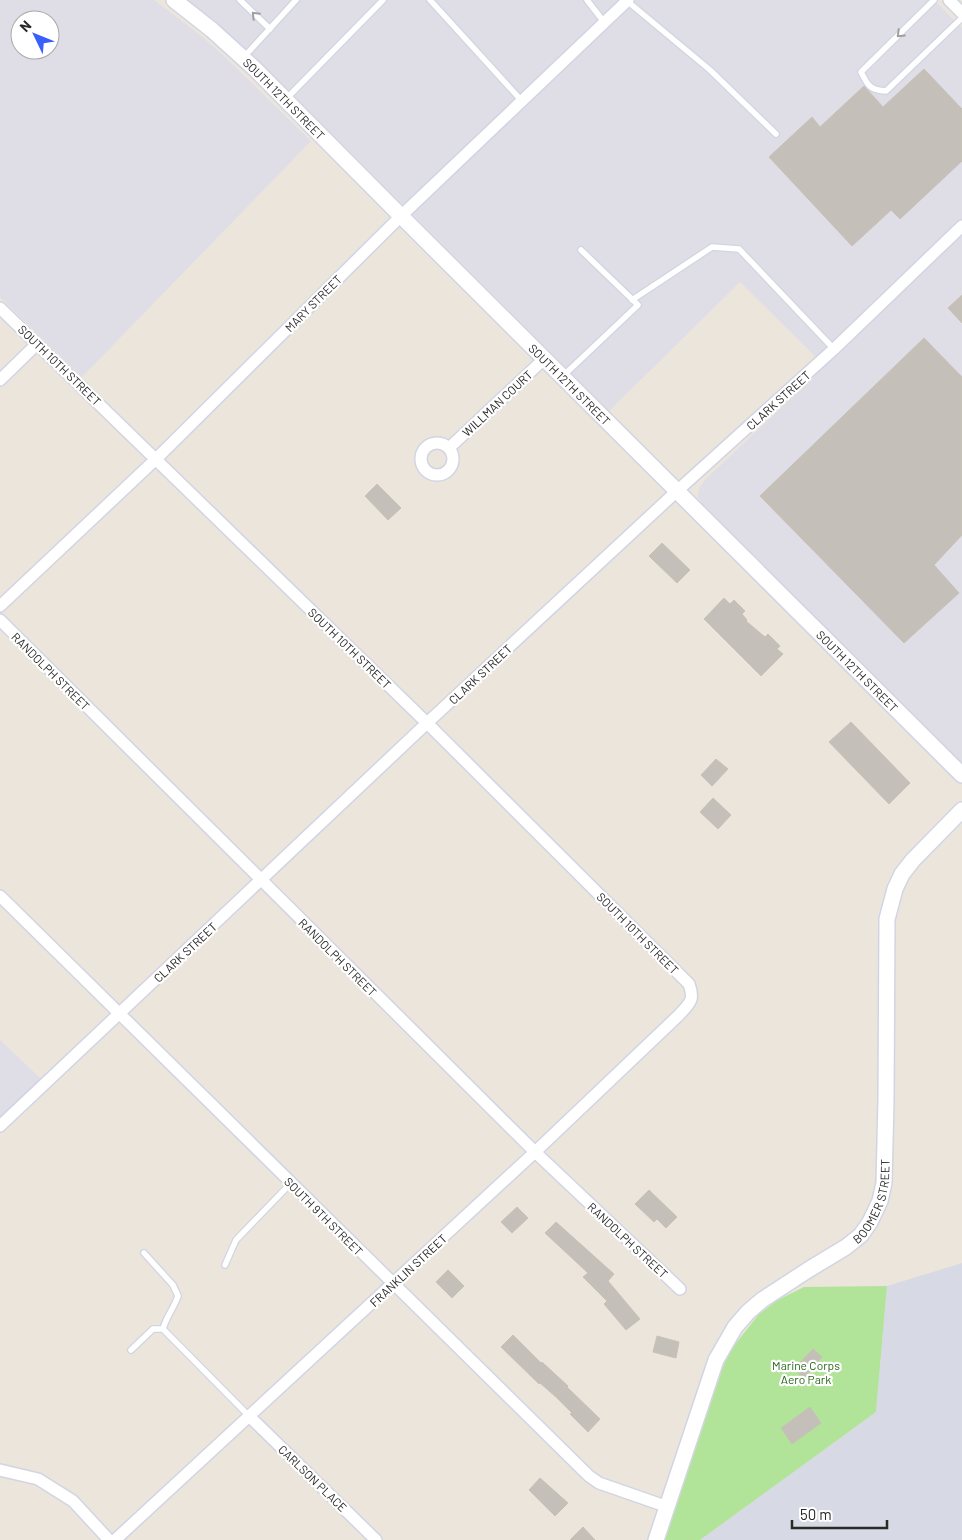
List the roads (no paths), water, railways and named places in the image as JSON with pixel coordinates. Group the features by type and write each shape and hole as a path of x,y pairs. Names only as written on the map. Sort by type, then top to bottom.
{"street":[{"name":"SOUTH 12TH STREET","path":"174,0 244,58 286,99 962,775"},
{"name":"MARY STREET","path":"0,606 156,459 401,216 627,0"},
{"path":"949,0 962,13"},
{"name":"CLARK STREET","path":"0,1126 427,723 677,491 834,349 962,226"},
{"name":"SOUTH 10TH STREET","path":"0,308 427,723 689,984 692,994"},
{"path":"0,380 37,344"},
{"name":"WILLMAN COURT","path":"449,448 544,359"},
{"name":"RANDOLPH STREET","path":"0,620 535,1152 680,1289"},
{"name":"BOOMER STREET","path":"656,1540 716,1360 735,1327 762,1300 846,1247 861,1235 870,1222 880,1201 884,1183 887,919 895,889 902,874 913,860 962,810"},
{"name":"SOUTH 9TH STREET","path":"0,896 589,1476 599,1483 668,1507"},
{"name":"FRANKLIN STREET","path":"115,1540 535,1152 679,1015 690,1003 692,994"},
{"name":"CARLSON PLACE","path":"249,1416 376,1540"},
{"path":"0,1470 38,1478 73,1501 109,1540"}],"lane":[{"path":"240,0 270,29"},
{"path":"244,58 296,0"},
{"path":"286,99 383,0"},
{"path":"430,0 521,100"},
{"path":"587,0 604,22"},
{"path":"627,0 710,70 776,134"},
{"path":"934,0 861,72 866,82 874,90 886,91 962,18"},
{"path":"632,300 712,247 739,249 834,349"},
{"path":"562,376 638,305 581,250"},
{"path":"225,1265 236,1240 291,1183"},
{"path":"144,1254 173,1286 178,1296 174,1307 165,1320 163,1329"},
{"path":"130,1350 153,1329 163,1329 249,1416"}],"park label":[{"name":"Marine Corps Aero Park","path":"806,1372"}]}
